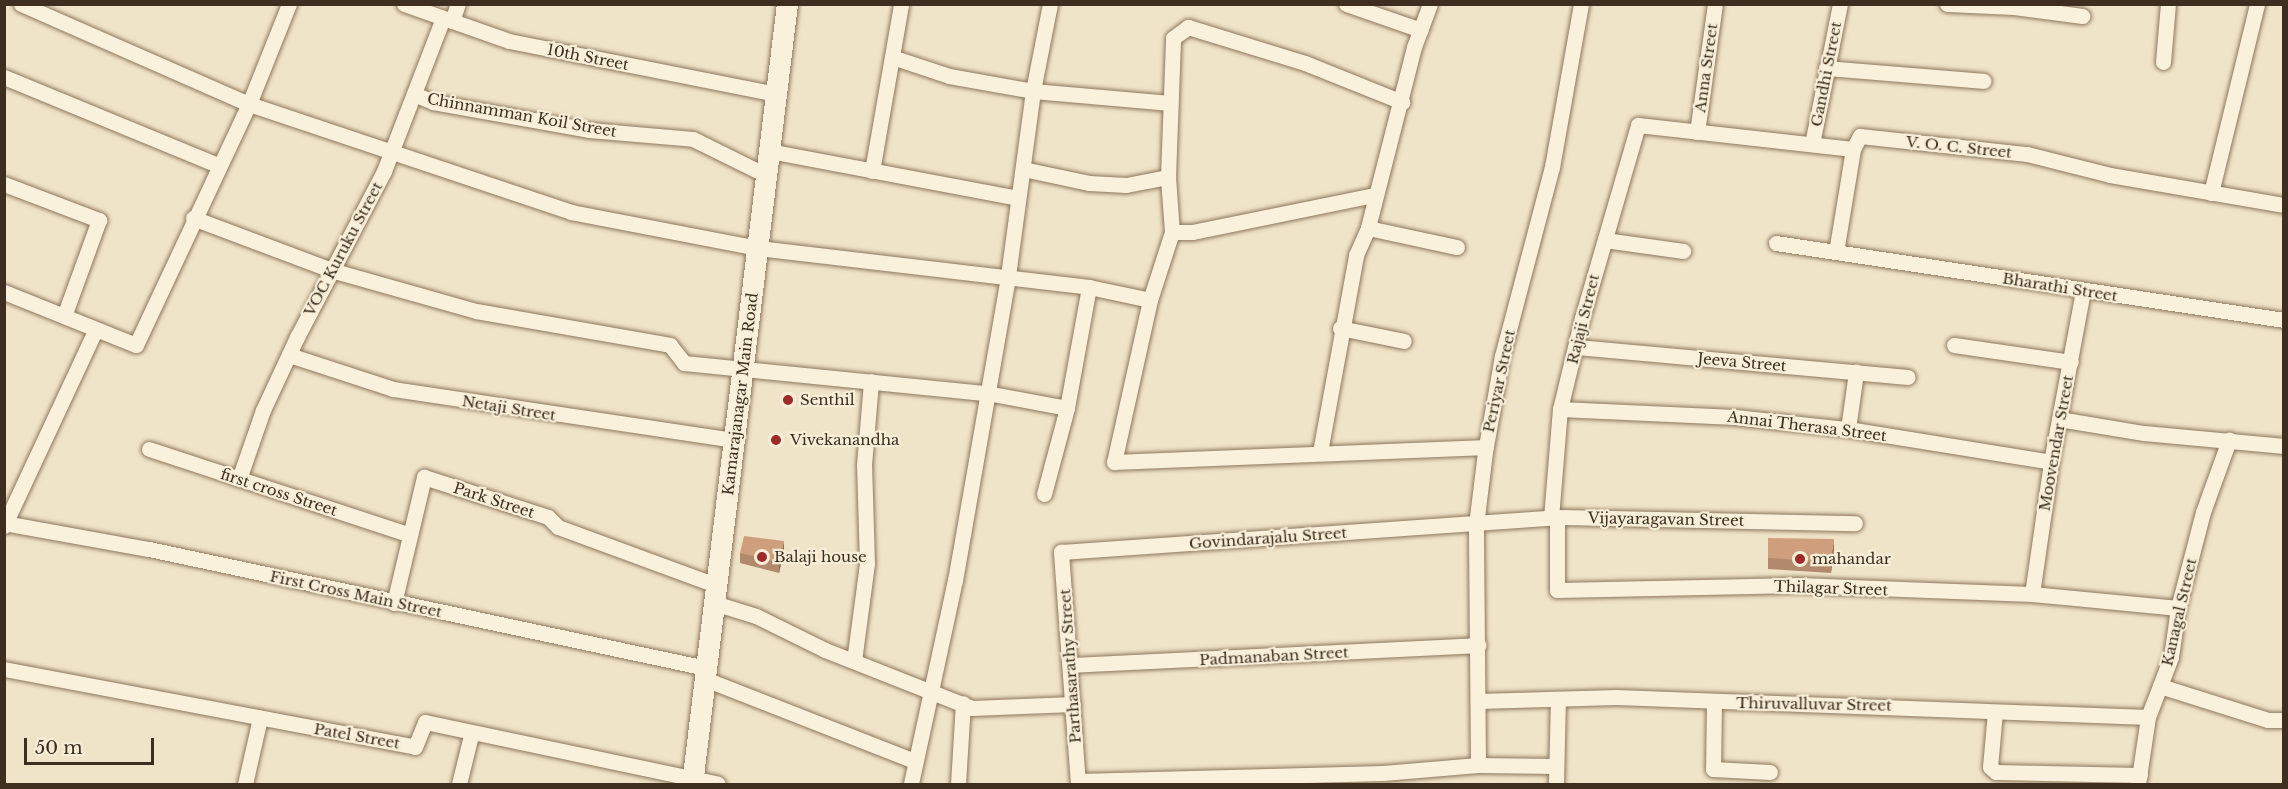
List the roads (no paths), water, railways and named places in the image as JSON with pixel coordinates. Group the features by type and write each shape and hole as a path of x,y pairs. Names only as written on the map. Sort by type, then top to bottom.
{"main road":[{"name":"Kamarajanagar Main Road","path":"692,782 787,4"}],"street":[{"path":"21,4 249,104 391,154 571,212 758,248 1089,287 1150,300"},
{"path":"4,292 136,345 193,218 249,104 289,4"},
{"name":"10th Street","path":"404,4 509,41 777,94"},
{"name":"VOC Kuruku Street","path":"239,479 263,410 391,154 447,19 458,4"},
{"path":"872,171 902,4"},
{"path":"910,784 956,580 1008,277 1033,91 1050,4"},
{"path":"1346,4 1421,30"},
{"path":"1320,452 1340,328 1356,255 1368,228 1374,195 1430,4"},
{"name":"Periyar Street","path":"1478,765 1479,645 1476,525 1486,447 1502,356 1552,167 1581,4"},
{"name":"Anna Street","path":"1697,132 1715,4"},
{"name":"Gandhi Street","path":"1812,144 1840,4"},
{"path":"1947,4 2014,6 2082,16"},
{"path":"2163,62 2168,4"},
{"path":"2211,192 2257,4"},
{"path":"1402,102 1305,63 1188,27 1173,38 1168,177 1172,232 1150,300 1114,462 1486,447"},
{"path":"892,57 949,76 1033,91 1170,103"},
{"path":"1826,68 1983,81"},
{"path":"4,77 218,165"},
{"name":"Chinnamman Koil Street","path":"414,94 433,102 589,130 693,139 766,175"},
{"name":"Rajaji Street","path":"1554,517 1560,409 1638,125 1697,132"},
{"path":"1697,132 1853,149 1836,252"},
{"name":"V. O. C. Street","path":"1853,149 1860,136 2027,154 2110,174 2283,206"},
{"path":"769,151 1018,198"},
{"path":"1023,169 1126,185 1168,177"},
{"path":"4,184 99,220 64,316"},
{"path":"1172,232 1192,232 1374,195"},
{"path":"193,218 331,270 476,311 670,345 684,363 987,393 1067,408"},
{"path":"1368,228 1458,247"},
{"path":"1605,240 1683,251"},
{"name":"Bharathi Street","path":"1776,243 2283,320"},
{"path":"1044,494 1067,408 1089,287"},
{"name":"Moovendar Street","path":"2032,594 2051,462 2083,291"},
{"path":"1340,328 1404,341"},
{"path":"5,524 96,329"},
{"path":"1954,345 2071,362"},
{"name":"Jeeva Street","path":"1577,347 1908,377"},
{"name":"Netaji Street","path":"289,355 393,389 734,440"},
{"path":"1848,429 1856,372"},
{"path":"854,661 867,564 864,465 871,381"},
{"name":"Annai Therasa Street","path":"1560,409 1735,417 1848,429 2051,462"},
{"path":"2059,419 2283,446"},
{"name":"Kanagal Street","path":"2139,780 2148,717 2172,657 2178,608 2203,512 2229,440"},
{"name":"first cross Street","path":"149,449 410,535"},
{"name":"Park Street","path":"394,603 423,477 548,517 558,527 715,594"},
{"name":"Vijayaragavan Street","path":"1476,525 1554,517 1855,523"},
{"name":"Thilagar Street","path":"1554,517 1557,590 1799,585 2032,594 2178,608"},
{"name":"First Cross Main Street","path":"5,524 149,549 394,603 573,637 706,673 914,761"},
{"name":"Govindarajalu Street","path":"1061,552 1476,525"},
{"name":"Parthasarathy Street","path":"1061,552 1078,783"},
{"path":"715,594 756,616 854,661 972,708 1073,704"},
{"name":"Padmanaban Street","path":"1070,665 1479,645"},
{"name":"Patel Street","path":"4,669 415,747 425,722 471,735 692,782"},
{"path":"2160,686 2268,720 2283,720"},
{"path":"1556,784 1558,699"},
{"name":"Thiruvalluvar Street","path":"1479,701 1558,699 1714,701 2148,717"},
{"path":"1714,701 1713,769 1770,772"},
{"path":"958,784 963,703"},
{"path":"1995,712 1992,778 2139,780"},
{"path":"245,784 260,718"},
{"path":"459,784 471,735"},
{"path":"1078,783 1383,779 1478,765 1556,766"},
{"path":"692,782 718,784"}],"place":[{"name":"Senthil","path":"788,400"},
{"name":"Vivekanandha","path":"776,440"},
{"name":"Balaji house","path":"762,557"},
{"name":"mahandar","path":"1800,559"}]}
